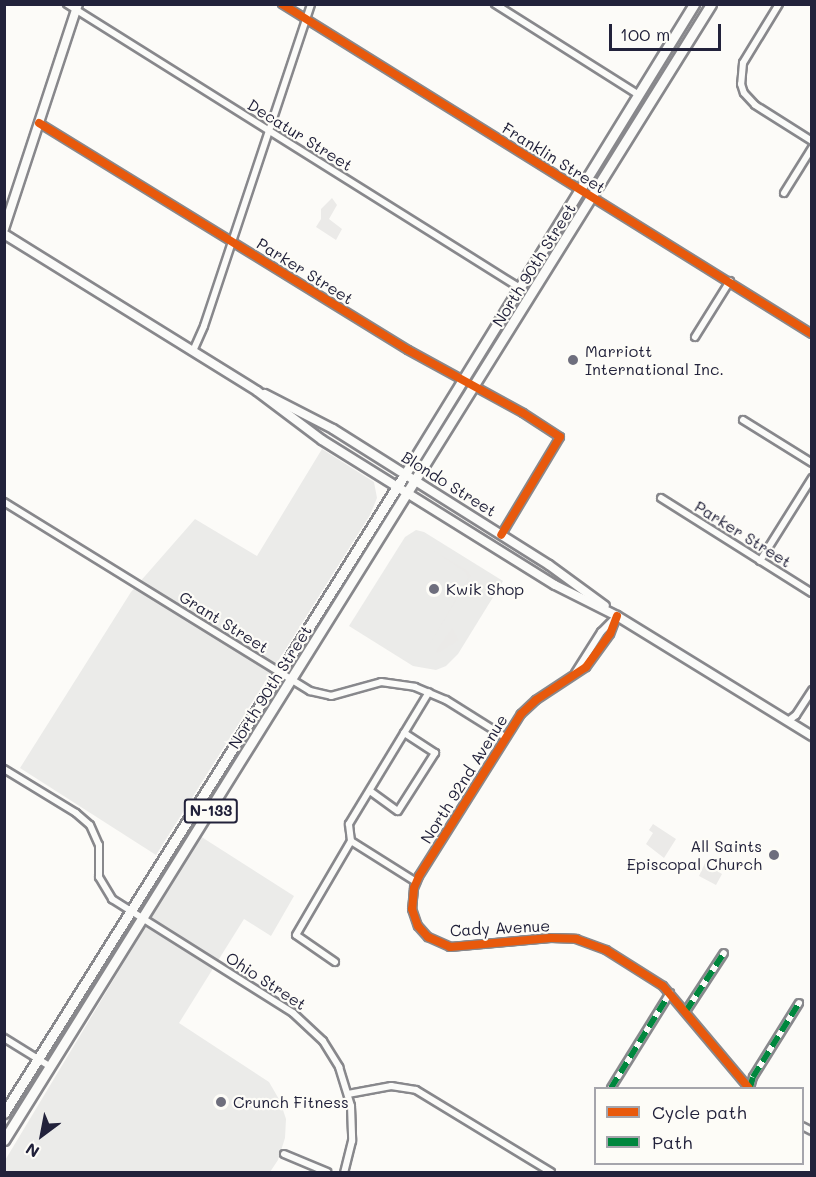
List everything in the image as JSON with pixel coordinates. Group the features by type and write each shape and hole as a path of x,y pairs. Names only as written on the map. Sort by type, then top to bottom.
{"main road":[{"name":"North 90th Street","path":"4,1113 405,474 694,4"},
{"name":"North 90th Street","path":"4,1140 409,494 710,5"},
{"name":"Blondo Street","path":"4,231 257,391 300,426 555,585 617,616 812,736"},
{"name":"Blondo Street","path":"257,391 306,413 405,474 549,565 617,616"}],"street":[{"name":"Decatur Street","path":"67,4 77,7 520,288"},
{"name":"Franklin Street","path":"282,4 812,334"},
{"path":"193,351 311,4"},
{"path":"495,4 639,94"},
{"path":"779,4 741,69 744,93 756,107 812,141"},
{"path":"4,231 77,7"},
{"name":"Parker Street","path":"39,123 408,350 523,413 560,437 501,535"},
{"path":"784,192 812,148"},
{"path":"695,337 730,281"},
{"path":"743,420 812,463"},
{"path":"760,561 812,478"},
{"name":"Parker Street","path":"661,498 812,593"},
{"name":"Grant Street","path":"4,502 314,693 327,696 341,695 384,682 429,692 505,737"},
{"name":"North 92nd Avenue","path":"415,885 505,737 527,707 573,676 602,632 617,616"},
{"path":"788,721 796,715 812,690"},
{"path":"335,962 296,934 351,841 349,824 429,692"},
{"path":"370,791 398,811 435,753 404,733"},
{"name":"Ohio Street","path":"4,769 87,822 99,845 99,874 103,887 112,899 302,1019 329,1048 339,1067 348,1094 353,1130 344,1173"},
{"path":"351,841 415,885"},
{"name":"Cady Avenue","path":"415,885 412,904 415,920 428,937 441,944 464,947 551,938 576,939 615,955 670,993 748,1087"},
{"path":"686,1011 724,953"},
{"path":"612,1087 670,993"},
{"path":"750,1087 753,1077 799,1003"},
{"path":"4,1038 51,1067"},
{"path":"348,1094 391,1086 416,1090 551,1173"},
{"path":"284,1154 327,1173"}],"shaded area":[{"path":"332,198 337,205 329,219 342,229 336,240 316,227 321,219 321,209"},
{"path":"322,449 374,482 377,498 370,515 156,855 20,768 131,592 195,519 257,556"},
{"path":"416,530 424,532 503,581 458,654 446,666 436,670 413,666 349,626 405,537"},
{"path":"434,551 468,571 471,576 428,647 468,578 465,572"},
{"path":"452,628 459,640 438,653 436,651"},
{"path":"653,824 676,839 664,858 646,844 653,833 649,830"},
{"path":"200,836 294,896 271,936 244,919 179,1023 269,1082 280,1101 286,1119 285,1138 278,1160 270,1172 5,1172 4,1162"},
{"path":"705,863 722,874 716,885 699,876"}],"marked path":[{"path":"686,1011 724,953"},
{"path":"612,1087 670,993"},
{"path":"750,1087 753,1077 799,1003"}],"cycle path":[{"path":"282,4 812,334"},
{"path":"39,123 408,350 523,413 560,437 501,535"},
{"path":"617,616 610,634 586,667 536,700 521,714 419,876 414,888 412,909 418,926 428,937 450,947 551,938 576,939 606,950 663,986 748,1087"}],"place":[{"name":"Marriott International Inc.","path":"573,360"},
{"name":"Kwik Shop","path":"434,589"},
{"name":"All Saints Episcopal Church","path":"774,855"},
{"name":"Crunch Fitness","path":"221,1102"}]}
